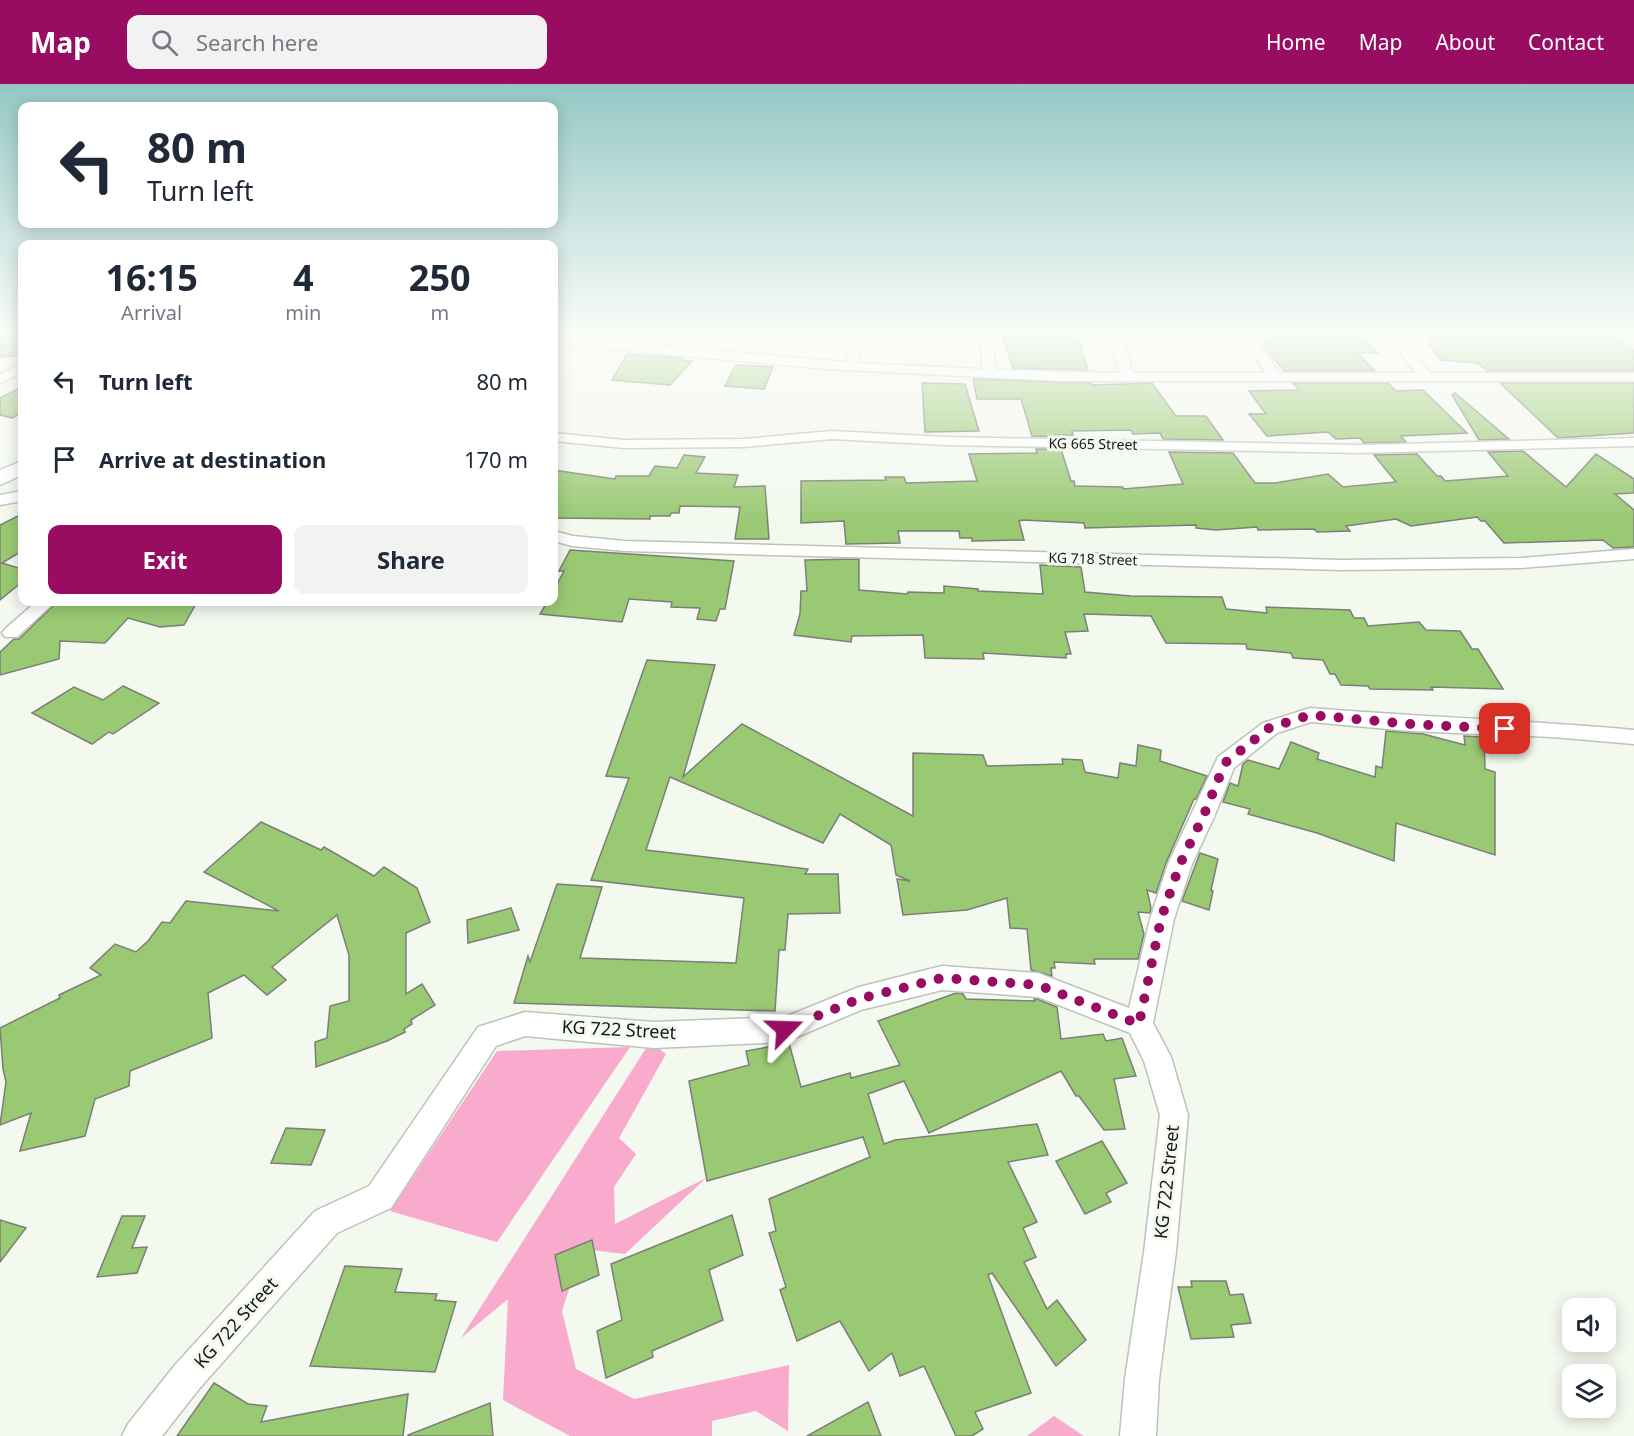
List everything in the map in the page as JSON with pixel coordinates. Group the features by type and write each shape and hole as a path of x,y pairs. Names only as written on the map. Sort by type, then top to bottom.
{"main road":[{"path":"0,479 18,469"}],"street":[{"name":"KG 665 Street","path":"558,437 624,444 744,443 832,435 946,441 1359,449 1634,442"},
{"path":"0,500 18,497"},
{"name":"KG 718 Street","path":"558,537 572,542 625,546 1341,565 1522,563 1634,554"},
{"path":"11,633 41,606"},
{"path":"1139,1024 1161,919 1180,864 1203,817 1225,763 1269,728 1310,715 1410,724 1552,730 1634,737"},
{"name":"KG 722 Street","path":"140,1436 187,1377 326,1222 380,1197 487,1036 525,1024 654,1035 785,1029 859,999 942,978 1038,985 1139,1024 1157,1057 1174,1115 1160,1252 1142,1379 1138,1436"}],"shaded area":[{"path":"650,1042 666,1054 619,1138 636,1154 614,1187 615,1224 706,1178 625,1254 582,1249 562,1311 576,1369 634,1399 789,1365 788,1431 756,1411 712,1421 712,1436 570,1436 503,1400 508,1299 461,1338"},
{"path":"630,1047 497,1242 390,1211 497,1051"},
{"path":"1054,1416 1084,1436 1027,1436"}],"building":[{"path":"8,394 18,394 18,415 12,418 0,415 0,398"},
{"path":"923,394 968,394 979,431 925,432"},
{"path":"976,394 1160,394 1176,416 1206,416 1223,440 1163,439 1160,433 1133,434 1131,430 1072,431 1073,435 1032,436 1021,399 977,399"},
{"path":"1251,394 1427,394 1467,433 1401,436 1406,442 1364,443 1360,438 1336,439 1328,432 1267,436 1249,414 1266,414"},
{"path":"1456,394 1509,439 1479,440 1452,395"},
{"path":"1512,394 1634,394 1634,433 1558,438"},
{"path":"1036,449 1061,449 1071,481 1074,481 1075,486 1123,487 1123,489 1183,484 1169,452 1233,453 1255,483 1275,483 1328,474 1343,487 1396,482 1374,455 1417,454 1437,476 1441,476 1445,481 1508,476 1488,452 1523,451 1566,487 1596,454 1634,479 1634,493 1615,494 1634,510 1634,547 1613,548 1603,540 1504,543 1485,521 1477,517 1411,526 1396,519 1346,526 1350,531 1317,532 1314,529 1258,530 1257,527 1216,530 1196,528 1196,525 1085,528 1084,523 1023,520 1019,521 1024,540 972,541 972,538 960,538 959,531 898,531 900,543 846,544 844,521 801,523 801,481 886,480 885,477 904,477 906,483 977,481 969,454 1037,453"},
{"path":"684,455 705,457 696,473 738,475 734,487 765,486 769,539 735,539 740,507 680,506 679,513 671,513 670,516 650,516 650,519 558,518 558,471 615,479 616,476 649,476 655,466 677,468"},
{"path":"18,516 18,553 2,563 18,568 18,585 0,600 0,525"},
{"path":"570,550 734,561 725,609 720,609 716,621 697,619 700,608 671,607 672,602 629,599 622,622 540,614 545,606 558,606 558,582 564,571 559,571"},
{"path":"859,559 859,590 907,594 908,592 944,593 944,586 978,589 978,591 1043,594 1040,565 1081,567 1085,592 1131,596 1222,597 1226,609 1267,613 1266,607 1350,610 1354,618 1364,618 1368,626 1419,622 1426,630 1460,631 1472,649 1478,649 1503,689 1431,687 1433,690 1370,689 1368,686 1341,685 1335,674 1330,674 1323,660 1293,658 1291,653 1247,649 1246,644 1166,643 1151,616 1084,614 1088,631 1065,632 1071,654 1066,654 1066,658 983,653 984,659 925,658 923,635 852,636 851,642 794,635 800,614 801,591 807,591 805,560"},
{"path":"53,606 195,606 184,625 160,627 128,618 105,643 60,641 59,659 0,675 0,652 14,639 19,639"},
{"path":"647,660 715,665 683,777 742,724 913,816 913,753 983,755 987,766 1063,764 1062,759 1082,760 1085,772 1118,778 1120,763 1136,766 1138,745 1161,750 1160,761 1207,776 1194,799 1166,863 1156,893 1147,890 1150,913 1138,912 1144,934 1138,959 1094,959 1095,964 1054,962 1055,968 1051,968 1052,976 1031,970 1027,929 1010,928 1007,898 967,910 903,915 897,879 910,881 896,875 891,845 840,814 823,843 670,777 646,850 808,869 805,874 838,874 840,913 788,914 785,950 779,950 775,1011 514,1003 528,956 530,962 557,884 602,887 580,958 736,963 744,898 591,880 629,778 606,776"},
{"path":"123,686 159,703 113,734 109,732 92,744 32,713 74,687 103,700"},
{"path":"1386,731 1423,734 1465,745 1464,736 1484,737 1485,769 1495,772 1495,855 1396,823 1394,861 1317,833 1248,814 1250,809 1223,802 1230,783 1238,786 1243,764 1248,760 1279,769 1291,742 1319,753 1317,759 1375,777 1376,766 1382,768"},
{"path":"261,822 321,850 324,847 374,876 384,867 417,888 430,922 406,933 406,994 422,984 435,1005 411,1020 412,1024 404,1029 405,1032 316,1067 315,1042 327,1038 330,1006 349,1001 349,955 337,915 272,967 286,980 267,995 244,975 208,993 212,1038 130,1071 129,1086 95,1099 85,1136 20,1151 31,1113 0,1125 6,1082 0,1028 60,998 59,995 101,975 90,968 115,944 136,952 148,941 162,922 170,923 186,901 279,911 204,872"},
{"path":"1200,853 1218,859 1209,910 1182,901"},
{"path":"511,908 519,930 468,943 467,920"},
{"path":"956,993 963,994 966,999 1035,1001 1034,999 1037,999 1057,1007 1061,1039 1103,1034 1106,1041 1122,1038 1136,1076 1114,1079 1125,1129 1104,1130 1079,1096 1076,1096 1061,1071 929,1133 904,1081 868,1094 884,1144 895,1140 1037,1124 1048,1155 1008,1162 1037,1222 1023,1228 1036,1257 1024,1262 1047,1309 1057,1300 1086,1340 1056,1366 992,1273 988,1275 1031,1393 975,1412 983,1429 972,1436 956,1436 924,1366 900,1376 892,1353 869,1371 840,1321 797,1341 780,1290 786,1287 769,1233 776,1231 769,1199 870,1157 863,1137 707,1181 689,1081 749,1065 746,1051 789,1043 801,1087 850,1073 851,1078 900,1065 878,1021"},
{"path":"286,1128 325,1130 311,1165 271,1163"},
{"path":"1102,1141 1127,1183 1106,1193 1111,1202 1085,1214 1056,1161"},
{"path":"732,1215 743,1255 709,1270 723,1320 652,1351 653,1357 606,1378 597,1331 622,1320 611,1264"},
{"path":"122,1216 145,1216 132,1248 147,1247 137,1273 97,1277"},
{"path":"0,1220 26,1228 0,1262"},
{"path":"592,1240 599,1275 562,1291 555,1255"},
{"path":"345,1266 402,1269 395,1292 437,1294 435,1300 456,1302 435,1372 310,1366"},
{"path":"1191,1281 1226,1281 1230,1295 1243,1294 1251,1323 1231,1325 1234,1337 1191,1339 1178,1287 1192,1287"},
{"path":"214,1383 248,1404 267,1406 261,1422 408,1394 403,1436 177,1436"},
{"path":"868,1402 881,1436 807,1436"},
{"path":"490,1403 493,1436 408,1436 408,1435"}],"route":[{"path":"785,1029 859,999 942,978 1038,985 1139,1024 1161,919 1180,864 1203,817 1225,763 1269,728 1310,715 1410,724 1505,729"}]}
